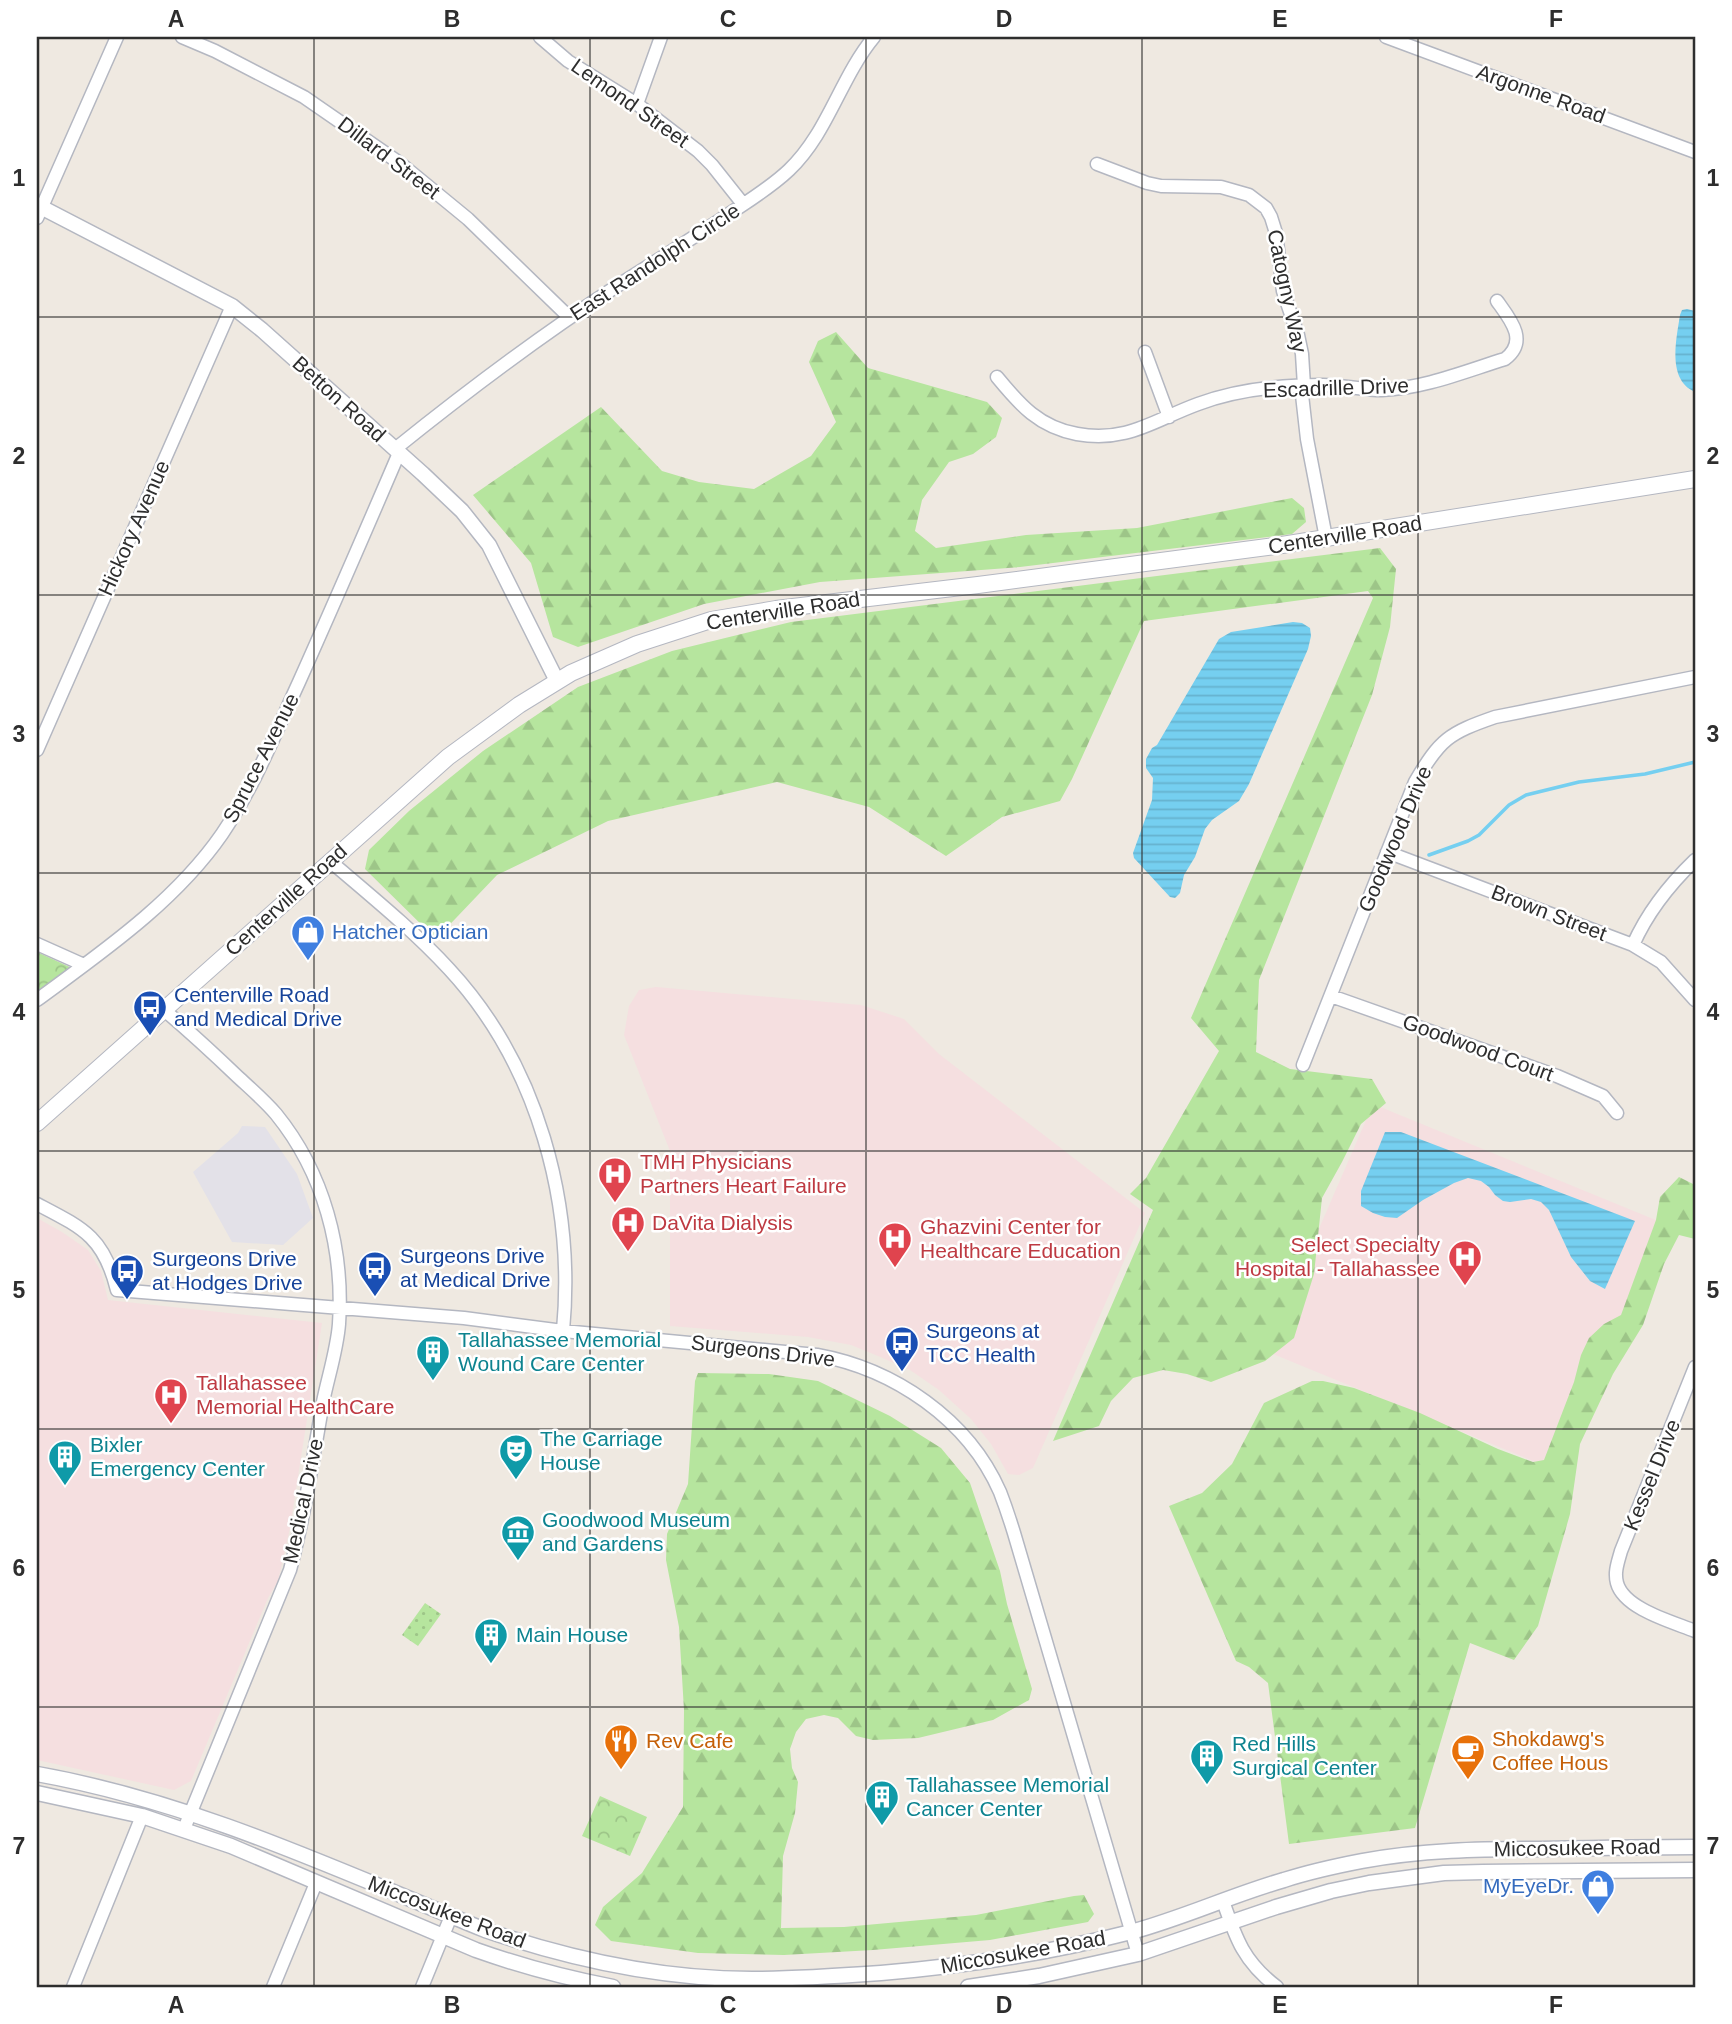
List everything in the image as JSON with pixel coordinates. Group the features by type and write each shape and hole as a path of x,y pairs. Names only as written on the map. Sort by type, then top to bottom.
{"main road":[{"name":"Centerville Road","path":"37,1123 448,757 557,681 637,643 678,629 738,615 1121,567 1326,538 1695,479"}],"street":[{"path":"38,210 117,37"},
{"name":"Dillard Street","path":"182,37 304,97 401,163 468,219 569,317"},
{"name":"Lemond Street","path":"540,37 568,61 637,104 698,151 712,164 743,204"},
{"path":"637,104 661,37"},
{"name":"East Randolph Circle","path":"397,451 476,384 569,317 773,184 804,155 817,138 855,65 874,37"},
{"name":"Argonne Road","path":"1386,37 1695,152"},
{"name":"Catogny Way","path":"1097,164 1161,186 1221,187 1249,195 1266,208 1276,233 1283,291 1298,335 1303,386"},
{"name":"Betton Road","path":"38,210 232,306 397,451 462,511 483,536 498,560 557,681"},
{"name":"Escadrille Drive","path":"997,377 1020,405 1034,417 1055,428 1077,434 1118,435 1150,426 1197,404 1236,393 1325,385 1380,390 1420,386 1504,359 1515,349 1517,342 1514,326 1497,301"},
{"name":"Hickory Avenue","path":"37,750 232,306"},
{"path":"1145,352 1169,418"},
{"path":"1303,386 1307,439 1326,538"},
{"name":"Spruce Avenue","path":"37,1000 147,914 176,887 221,835 263,761 356,554 397,451"},
{"name":"Goodwood Drive","path":"1303,1065 1415,782 1427,761 1449,736 1495,717 1695,677"},
{"name":"Brown Street","path":"1388,852 1633,945 1661,962 1695,1000"},
{"path":"1633,945 1649,913 1676,878 1695,860"},
{"path":"330,861 407,927 450,970 492,1027 510,1058 538,1120 556,1185 566,1267 563,1331"},
{"path":"37,944 84,965"},
{"name":"Goodwood Court","path":"1331,996 1558,1076 1603,1096 1617,1113"},
{"name":"Medical Drive","path":"163,1009 267,1104 292,1136 316,1179 328,1214 337,1260 339,1308 339,1326 290,1570 184,1829"},
{"name":"Surgeons Drive","path":"37,1204 67,1220 95,1242 110,1264 117,1290 464,1318 563,1331 689,1341 837,1358 890,1378 917,1395 949,1420 984,1464 999,1491 1018,1546 1138,1954"},
{"name":"Kessel Drive","path":"1695,1367 1616,1567 1618,1585 1623,1597 1651,1614 1695,1631"},
{"name":"Miccosukee Road","path":"37,1774 101,1787 240,1829 451,1916 527,1944 622,1966 748,1983 987,1962 1131,1932 1284,1880 1360,1862 1435,1851 1695,1847"},
{"path":"37,1781 85,1790 101,1787"},
{"name":"Miccosukee Road","path":"37,1793 95,1804 184,1829 232,1846 442,1937 563,1982 613,1987"},
{"path":"73,1987 142,1816"},
{"path":"1463,1873 1464,1850"},
{"name":"Miccosukee Road","path":"968,1987 1040,1982 1138,1954 1331,1891 1407,1878 1463,1873 1695,1870"},
{"path":"273,1987 316,1883"},
{"path":"387,1913 395,1893"},
{"path":"1223,1901 1235,1937 1248,1958 1261,1974 1277,1987"},
{"path":"422,1987 451,1916"},
{"path":"520,1965 547,1966 572,1955"}],"shaded area":[{"name":"Ghazvini Center for Healthcare Education","path":"656,987 861,1005 904,1019 939,1054 1145,1213 1033,1468 1019,1475 1008,1474 991,1444 971,1419 939,1390 910,1370 851,1345 808,1337 670,1326 670,1151 624,1035 629,1006 639,990"},
{"name":"Select Specialty Hospital - Tallahassee","path":"1373,1104 1663,1223 1560,1472 1266,1351"},
{"path":"242,1126 265,1127 297,1174 313,1218 283,1245 232,1242 193,1172 238,1133"},
{"name":"Tallahassee Memorial HealthCare","path":"37,1218 88,1250 101,1271 108,1300 322,1323 290,1528 278,1581 268,1598 191,1781 174,1790 37,1760"}],"green space":[{"path":"836,332 868,368 987,402 1002,418 996,437 973,454 949,462 922,500 915,531 936,548 1026,535 1137,528 1292,498 1304,508 1306,522 1292,534 1020,567 820,582 704,604 578,647 553,637 531,563 473,495 601,407 662,471 699,482 754,489 811,456 836,422 809,362 818,341"},
{"path":"1380,548 1396,569 1390,627 1372,695 1259,980 1256,1052 1290,1069 1372,1079 1386,1103 1361,1124 1322,1198 1314,1274 1294,1338 1265,1361 1211,1382 1163,1370 1133,1378 1111,1401 1099,1426 1053,1441 1153,1210 1130,1194 1146,1178 1219,1051 1191,1018 1373,598 1368,591 1144,621 1060,801 1002,817 946,856 869,807 777,782 608,821 497,875 436,939 365,869 369,850 409,811 483,751 578,687 672,651 791,622"},
{"path":"37,952 74,969 37,995"},
{"path":"1679,1177 1695,1185 1695,1239 1679,1235 1664,1264 1643,1325 1613,1374 1580,1444 1570,1514 1538,1626 1514,1660 1470,1643 1415,1828 1289,1844 1268,1683 1249,1667 1236,1661 1169,1506 1202,1493 1232,1464 1264,1403 1312,1381 1354,1388 1420,1413 1498,1449 1533,1462 1544,1460 1589,1338 1604,1324 1621,1315 1656,1220 1660,1197"},
{"path":"698,1373 769,1374 818,1381 890,1416 941,1448 970,1483 1000,1571 1032,1689 1029,1700 993,1720 918,1738 873,1740 856,1736 838,1718 824,1715 806,1719 796,1732 790,1749 792,1768 798,1782 795,1813 783,1856 781,1928 844,1927 976,1915 1084,1895 1094,1914 1088,1922 990,1940 784,1955 698,1953 611,1941 595,1925 603,1907 642,1873 683,1807 684,1710 679,1627 666,1560 667,1534 688,1484 695,1381"},
{"path":"425,1603 441,1614 418,1646 402,1635"},
{"path":"600,1796 647,1817 630,1856 582,1836"}],"water":[{"path":"1682,310 1695,311 1695,392 1680,379 1675,359 1680,315"},
{"path":"1293,622 1310,628 1308,649 1249,784 1239,801 1212,820 1205,829 1195,857 1184,875 1180,893 1175,898 1170,897 1134,858 1133,853 1152,800 1153,778 1146,768 1146,759 1157,745 1219,639 1231,632"},
{"path":"1385,1132 1401,1132 1635,1221 1605,1289 1590,1281 1571,1257 1549,1210 1541,1202 1531,1199 1503,1201 1481,1181 1468,1178 1454,1183 1397,1218 1373,1213 1361,1206 1361,1191"}],"waterway":[{"path":"1429,855 1479,835 1509,805 1526,795 1579,782 1645,774 1695,762"}],"place":[{"name":"Hatcher Optician","path":"308,962"},
{"name":"Centerville Road and Medical Drive","path":"150,1037"},
{"name":"TMH Physicians Partners Heart Failure","path":"615,1204"},
{"name":"DaVita Dialysis","path":"628,1253"},
{"name":"Ghazvini Center for Healthcare Education","path":"895,1269"},
{"name":"Select Specialty Hospital - Tallahassee","path":"1465,1287"},
{"name":"Surgeons Drive at Medical Drive","path":"375,1298"},
{"name":"Surgeons Drive at Hodges Drive","path":"127,1301"},
{"name":"Surgeons at TCC Health","path":"902,1373"},
{"name":"Tallahassee Memorial Wound Care Center","path":"433,1382"},
{"name":"Tallahassee Memorial HealthCare","path":"171,1425"},
{"name":"The Carriage House","path":"516,1481"},
{"name":"Bixler Emergency Center","path":"65,1487"},
{"name":"Goodwood Museum and Gardens","path":"518,1562"},
{"name":"Main House","path":"491,1665"},
{"name":"Rev Cafe","path":"621,1771"},
{"name":"Shokdawg's Coffee Hous","path":"1468,1781"},
{"name":"Red Hills Surgical Center","path":"1207,1786"},
{"name":"Tallahassee Memorial Cancer Center","path":"882,1827"},
{"name":"MyEyeDr.","path":"1598,1916"}]}
